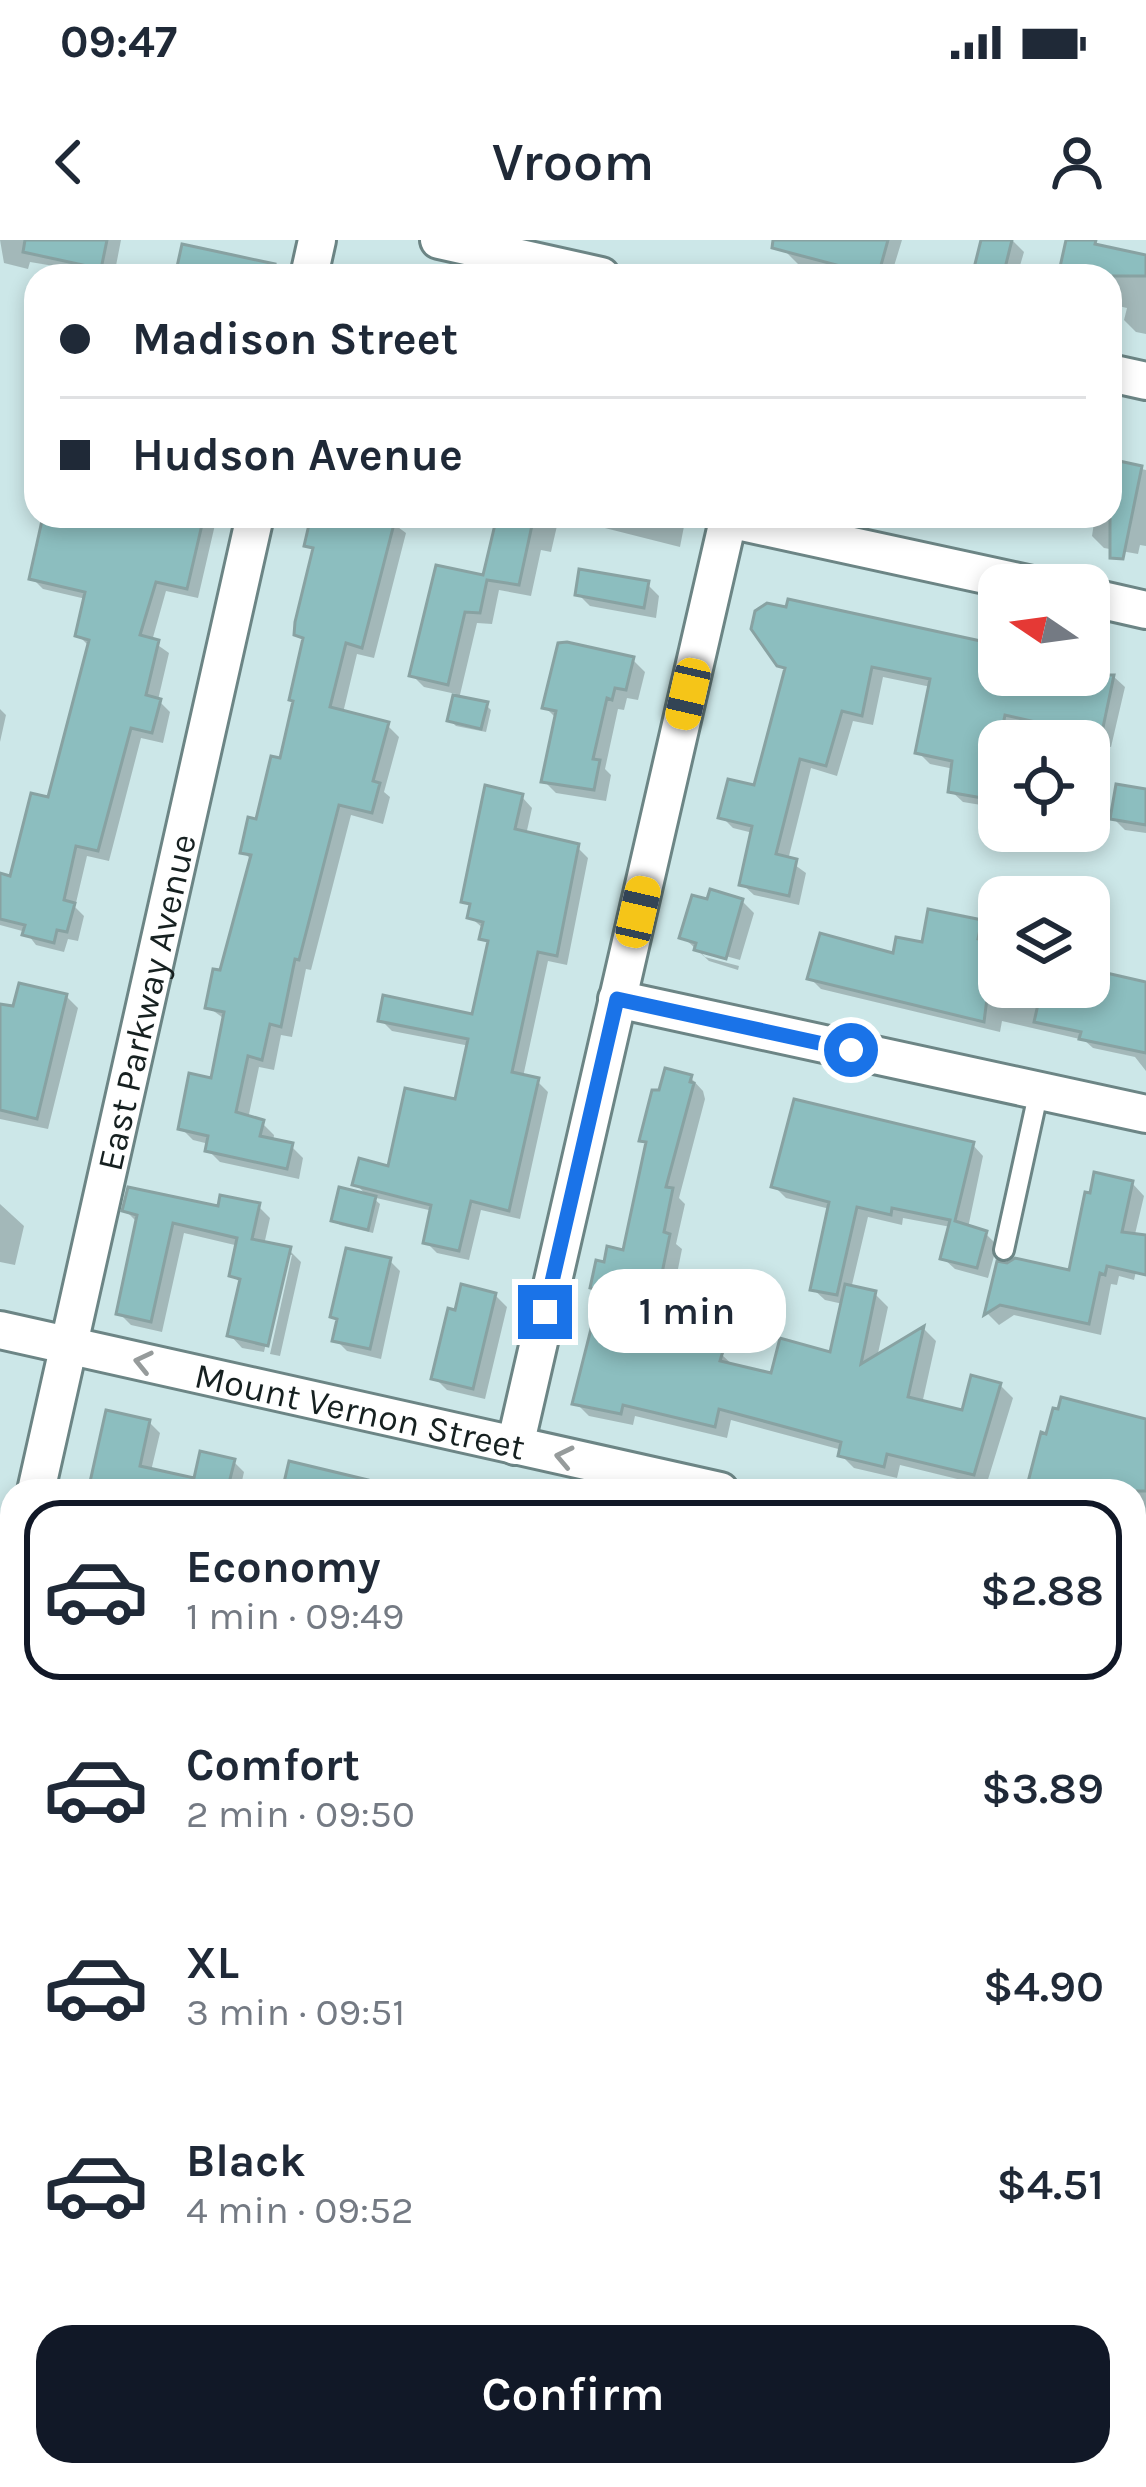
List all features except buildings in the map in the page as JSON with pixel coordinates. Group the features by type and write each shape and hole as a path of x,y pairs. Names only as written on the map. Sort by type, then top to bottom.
{"street":[{"path":"439,240 547,264"},
{"name":"East Parkway Avenue","path":"38,1479 252,528"},
{"path":"515,1446 725,528"},
{"path":"777,528 978,573"},
{"path":"1110,602 1146,610"},
{"path":"617,999 1146,1114"},
{"name":"Mount Vernon Street","path":"0,1330 665,1479"}],"lane":[{"path":"1004,1250 1039,1090"}],"route":[{"path":"545,1312 617,999 851,1050"}]}
